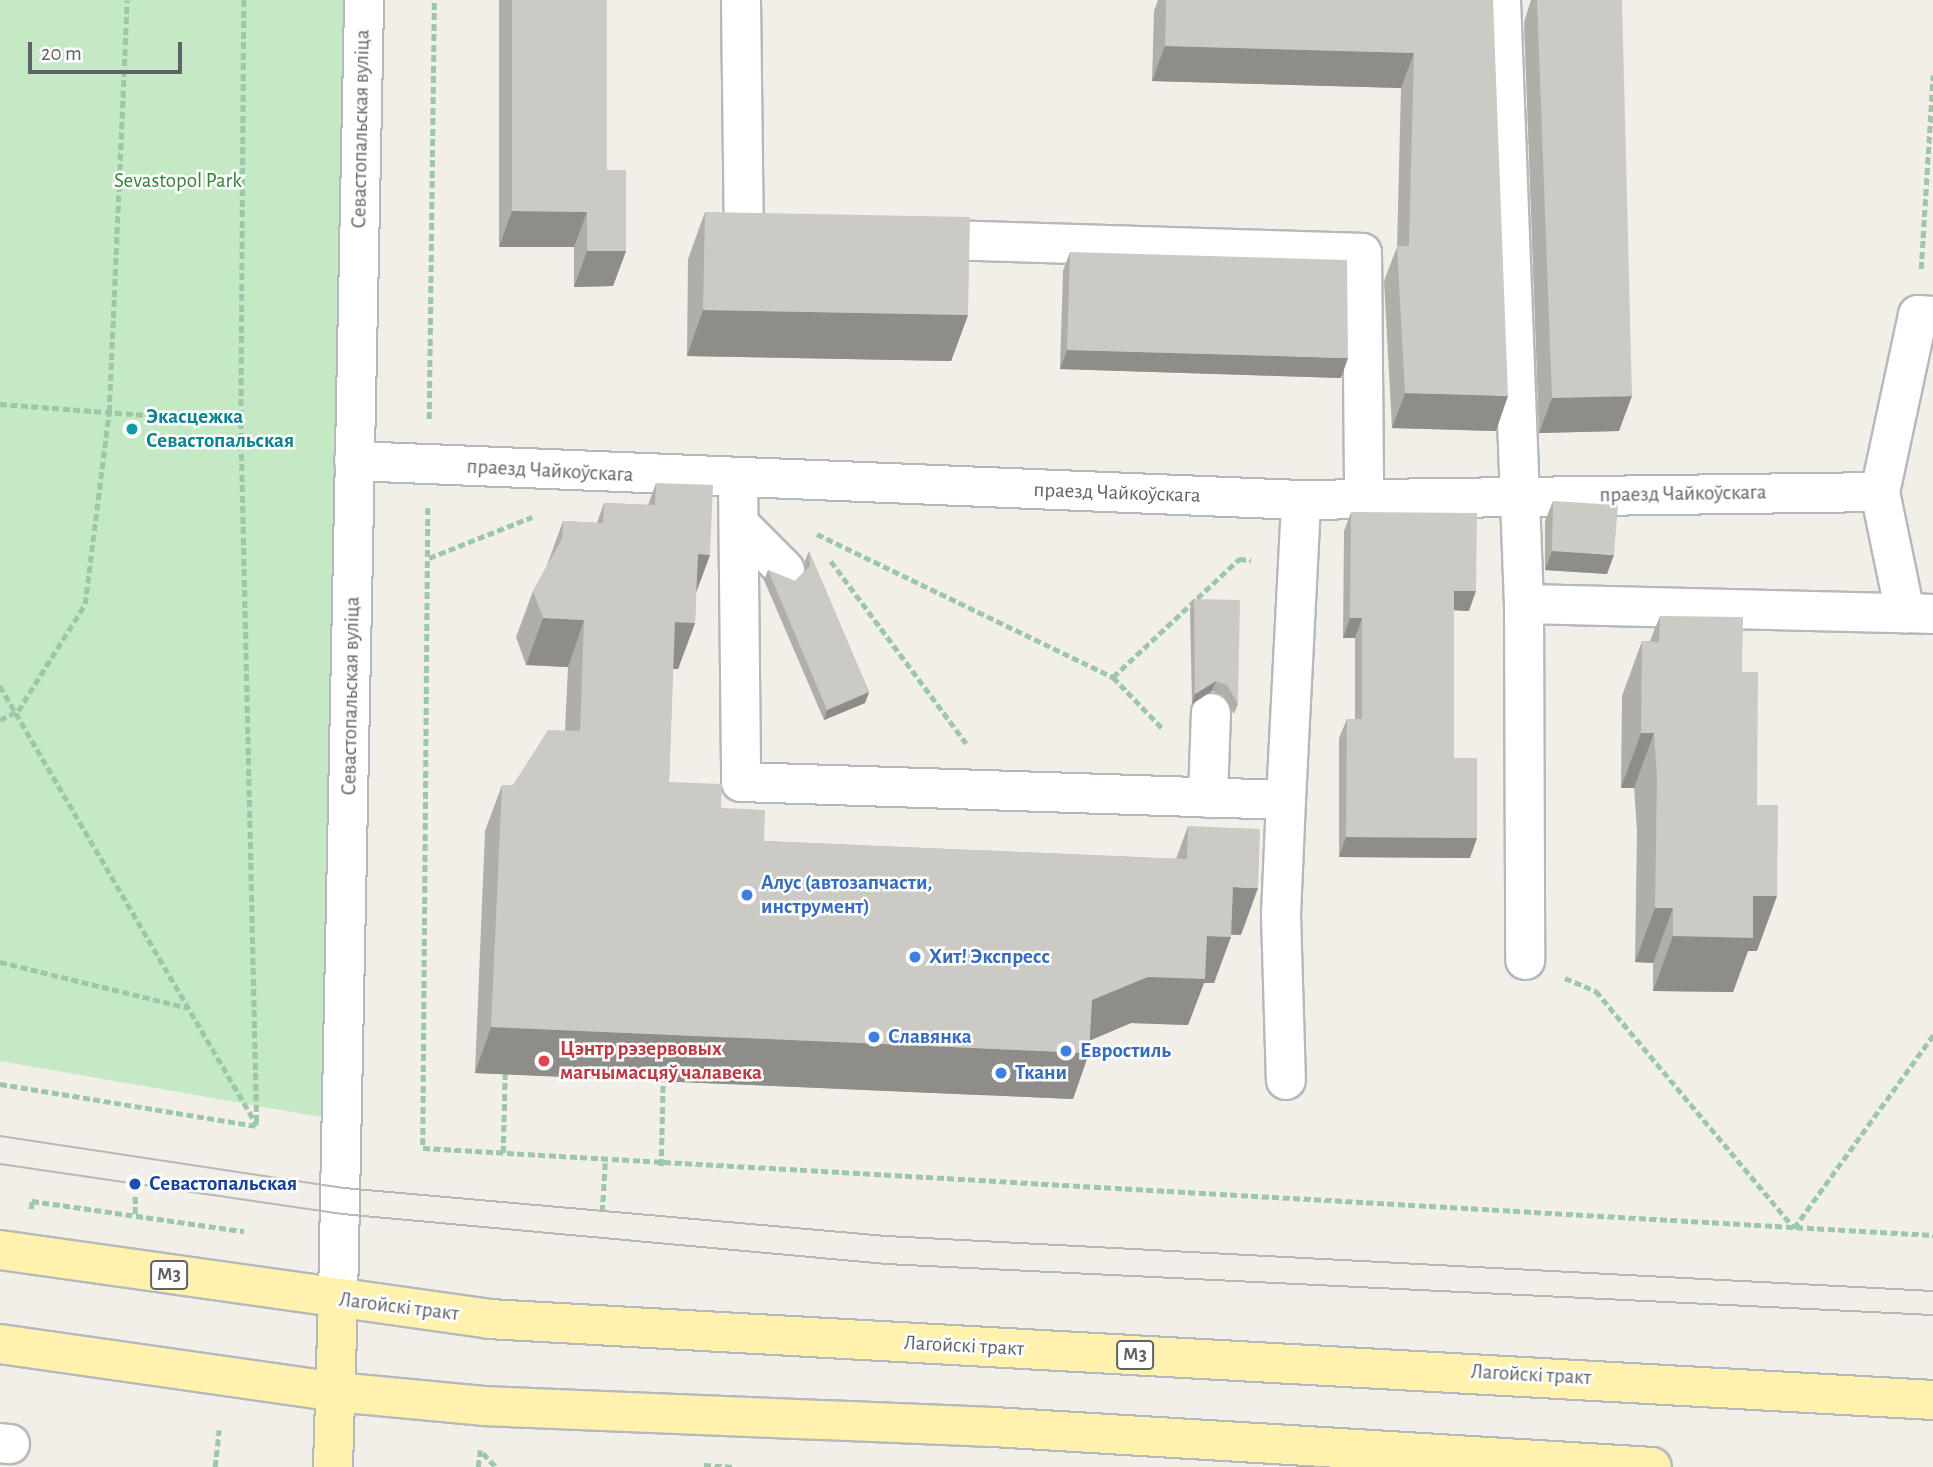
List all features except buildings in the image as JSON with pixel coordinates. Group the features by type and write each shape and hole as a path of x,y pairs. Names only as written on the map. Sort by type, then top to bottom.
{"main road":[{"name":"Лагойскі тракт","path":"0,1250 489,1319 1933,1400"},
{"name":"Севастопальская вуліца","path":"333,1467 338,1299"},
{"path":"0,1344 336,1392 483,1406 993,1427 1652,1467"}],"street":[{"name":"Севастопальская вуліца","path":"338,1299 364,0"},
{"path":"741,0 744,234 813,236"},
{"path":"1501,0 1524,604 1525,960"},
{"path":"881,238 1362,253 1364,498"},
{"path":"1524,604 1919,613 1880,492 1926,316"},
{"name":"праезд Чайкоўскага","path":"354,461 738,480 1301,500 1880,492"},
{"path":"738,480 741,782 1002,791 1207,786 1286,800"},
{"path":"1286,1080 1281,915 1301,500"},
{"path":"739,524 785,569"},
{"path":"1207,786 1211,713"}],"path":[{"path":"0,720 19,710 85,604 109,412 127,0"},
{"path":"244,0 241,422 257,1126"},
{"path":"434,0 423,1148 605,1163 1933,1236"},
{"path":"1926,316 1933,75"},
{"path":"0,404 241,422"},
{"path":"1002,791 807,529 1113,677 1207,786"},
{"path":"1113,677 1238,559"},
{"path":"0,686 19,710 257,1126"},
{"path":"1525,960 1596,991 1794,1228"},
{"path":"0,962 188,1008"},
{"path":"1794,1228 1933,1035"},
{"path":"503,1153 505,1073"},
{"path":"661,1166 663,1080"},
{"path":"0,1084 257,1126"},
{"path":"602,1212 605,1163"},
{"path":"135,1184 135,1214"},
{"path":"32,1201 244,1231"},
{"path":"215,1467 219,1430"},
{"path":"478,1467 480,1450 496,1467"}],"green space":[{"name":"Sevastopol Park","path":"0,0 361,0 328,1118 0,1061"}],"tram line":[{"path":"0,1136 344,1188 886,1236 1933,1291"},
{"path":"0,1164 342,1214 886,1264 1933,1315"}],"place":[{"name":"Экасцежка Севастопальская","path":"132,429"},
{"name":"Алус (автозапчасти, инструмент)","path":"747,895"},
{"name":"Хит! Экспресс","path":"915,957"},
{"name":"Славянка","path":"874,1037"},
{"name":"Евростиль","path":"1066,1051"},
{"name":"Цэнтр рэзервовых магчымасцяў чалавека","path":"544,1061"},
{"name":"Ткани","path":"1001,1073"},
{"name":"Севастопальская","path":"135,1184"}]}
